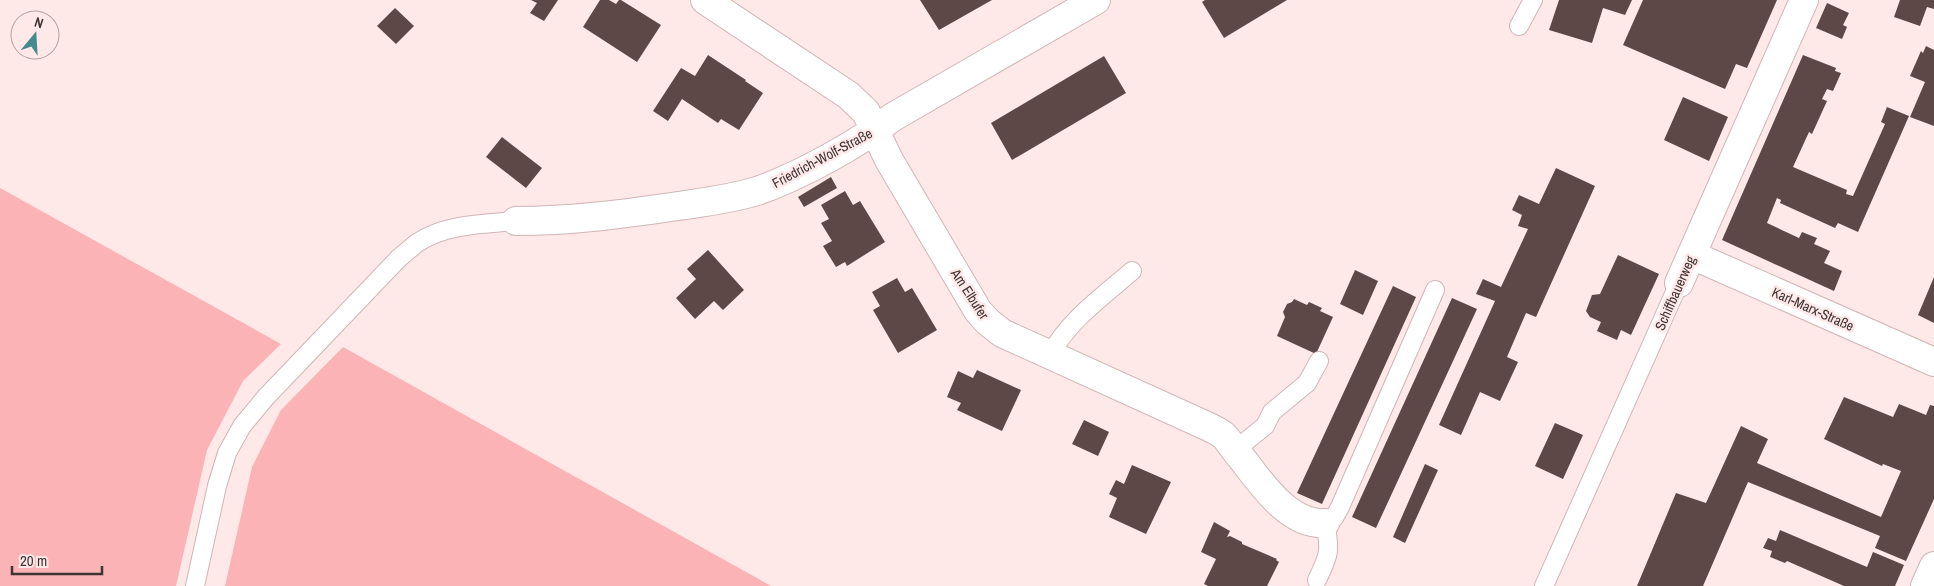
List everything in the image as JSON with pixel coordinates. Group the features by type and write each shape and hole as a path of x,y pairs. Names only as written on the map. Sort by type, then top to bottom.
{"street":[{"name":"Am Elbufer","path":"705,0 848,95 866,112 889,160 978,311 988,322 1002,333 1223,435 1268,493 1302,519 1315,524 1326,523"},
{"name":"Friedrich-Wolf-Straße","path":"516,221 563,221 729,198 786,180 875,131 893,117 1096,0"},
{"name":"Schiffbauerweg","path":"1679,283 1804,0"},
{"name":"Karl-Marx-Straße","path":"1692,255 1934,362"},
{"path":"1925,586 1934,566"}],"lane":[{"path":"1519,26 1533,0"},
{"path":"194,586 217,486 228,453 242,426 266,397 399,258 418,243 442,231 470,225 516,221"},
{"path":"1050,355 1059,339 1082,313 1132,271"},
{"name":"Schiffbauerweg","path":"1544,586 1679,283"},
{"path":"1317,580 1328,559 1330,545 1326,523 1334,518 1340,507 1435,290"},
{"path":"1235,450 1265,426 1272,412 1307,382 1319,362"}],"shaded area":[{"path":"0,188 281,344 243,381 207,450 176,586 0,586"},
{"path":"343,347 771,586 225,586 252,467 281,410"}],"building":[{"path":"531,0 558,0 544,21 530,13 537,3"},
{"path":"600,0 609,0 616,4 621,0 661,25 637,62 583,27"},
{"path":"920,0 992,0 939,30"},
{"path":"1205,0 1287,0 1224,38 1202,2"},
{"path":"1559,0 1632,0 1625,15 1603,8 1592,43 1549,30"},
{"path":"1643,0 1777,0 1747,68 1736,64 1725,89 1623,45"},
{"path":"1900,0 1934,0 1934,9 1927,7 1920,26 1894,17"},
{"path":"1827,3 1849,13 1843,25 1847,27 1842,39 1816,28"},
{"path":"395,8 414,26 396,44 377,26"},
{"path":"1926,46 1934,50 1934,126 1910,117 1925,82 1910,76 1921,51 1923,53"},
{"path":"708,55 763,93 739,130 721,119 718,123 682,99 668,121 653,111 681,68 695,76"},
{"path":"1803,55 1836,68 1835,71 1841,73 1833,91 1827,89 1822,99 1827,101 1812,134 1809,132 1793,167 1847,190 1846,194 1853,196 1885,124 1881,122 1887,107 1909,116 1858,232 1838,223 1835,228 1780,203 1781,200 1777,198 1767,223 1799,238 1802,232 1817,238 1814,244 1830,251 1824,263 1842,271 1834,291 1722,240"},
{"path":"1104,56 1126,93 1012,160 991,123"},
{"path":"1683,97 1728,117 1709,161 1664,140"},
{"path":"502,137 542,168 526,188 486,157"},
{"path":"1556,168 1595,186 1536,317 1526,313 1507,357 1518,362 1500,401 1480,392 1461,435 1439,425 1495,301 1476,294 1483,279 1501,287 1528,229 1518,226 1522,215 1512,210 1519,195 1539,204"},
{"path":"831,177 837,188 804,207 798,197"},
{"path":"845,191 853,205 860,201 885,242 847,266 845,262 836,267 823,246 832,241 821,223 829,219 821,205"},
{"path":"708,250 744,290 723,310 714,301 695,319 676,298 696,279 687,269"},
{"path":"1618,255 1659,274 1631,335 1621,330 1617,340 1597,331 1601,322 1590,317 1586,311 1592,295 1600,294"},
{"path":"1355,270 1378,281 1363,315 1340,304"},
{"path":"1934,277 1934,323 1918,315"},
{"path":"897,278 905,292 912,288 937,330 898,353 873,310 880,306 872,292"},
{"path":"1393,286 1416,297 1322,504 1297,493"},
{"path":"1452,298 1477,309 1376,528 1352,517"},
{"path":"1294,299 1307,305 1309,302 1322,308 1320,311 1333,317 1316,354 1277,336 1285,317 1283,312 1287,304"},
{"path":"977,370 1021,390 1002,431 957,410 961,403 947,397 958,371 973,378"},
{"path":"1844,397 1893,417 1899,404 1926,415 1930,405 1934,406 1934,499 1906,561 1875,548 1880,536 1748,482 1703,586 1637,586 1676,493 1706,503 1741,426 1768,439 1757,463 1881,517 1901,471 1883,464 1882,466 1824,439"},
{"path":"1084,420 1109,432 1098,456 1072,444"},
{"path":"1555,423 1583,435 1563,479 1535,466"},
{"path":"1425,464 1438,470 1405,543 1393,537"},
{"path":"1132,465 1171,482 1146,534 1109,517 1117,498 1109,494 1116,480 1124,484"},
{"path":"1214,522 1230,531 1227,537 1230,536 1242,542 1242,544 1277,559 1279,562 1267,586 1208,586 1204,584 1216,559 1201,552"},
{"path":"1780,530 1867,567 1873,552 1904,565 1895,586 1844,586 1787,561 1785,563 1770,557 1772,551 1763,548 1768,538 1776,541"}]}
